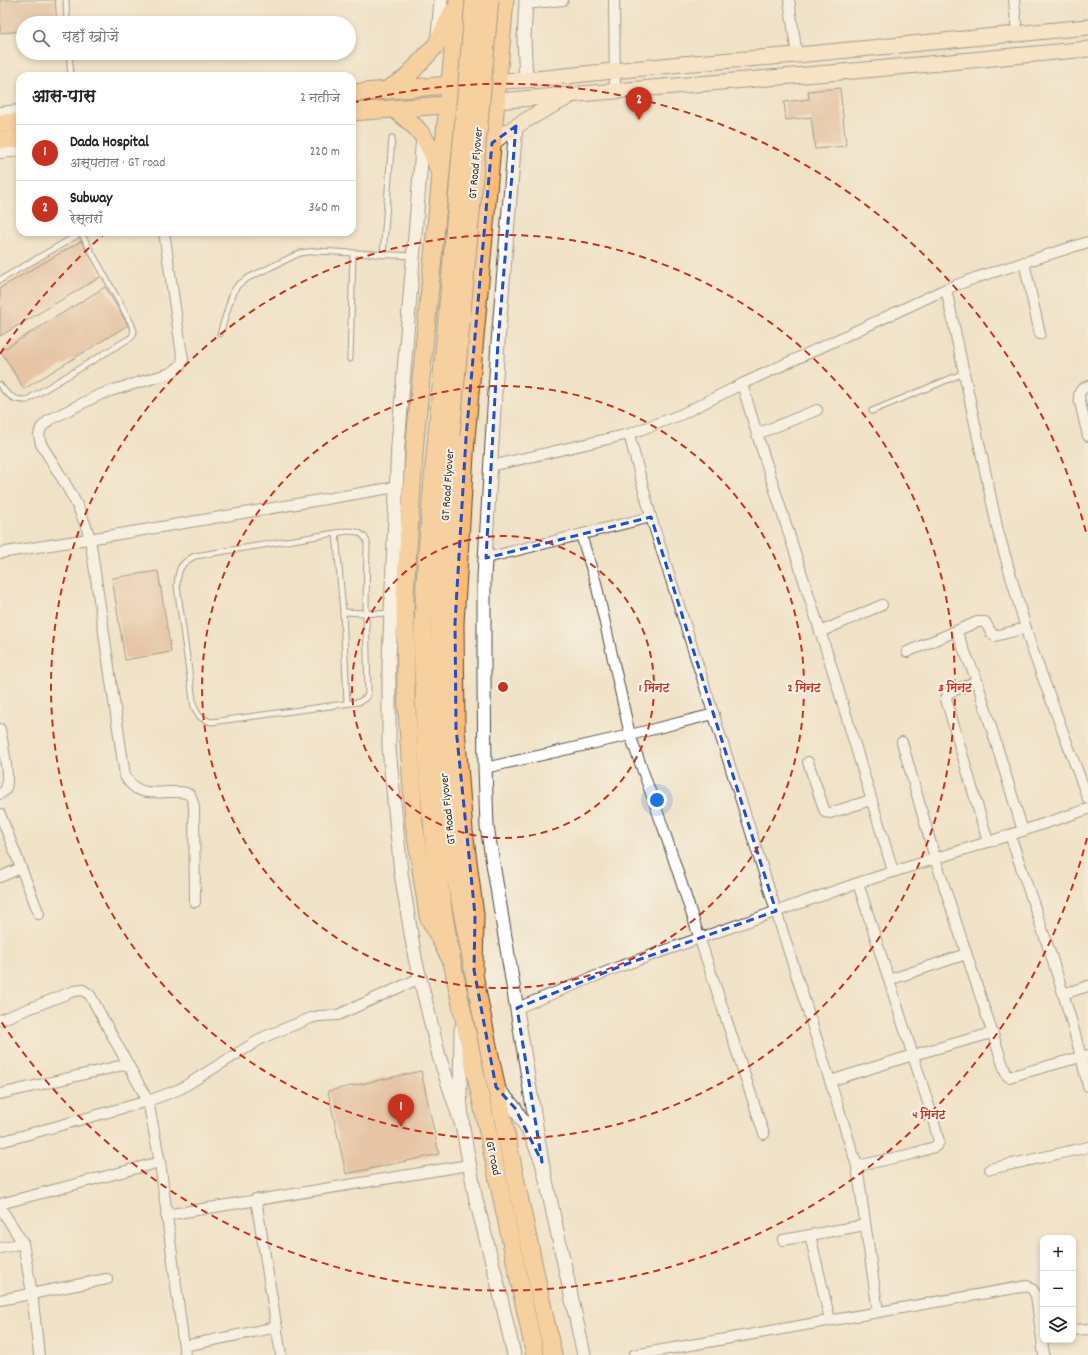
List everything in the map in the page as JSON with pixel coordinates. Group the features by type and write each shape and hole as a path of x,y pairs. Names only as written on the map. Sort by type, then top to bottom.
{"highway":[{"path":"386,90 406,79 437,44 458,0"},
{"path":"452,962 428,916 414,823 406,693 405,594 415,441 458,0"},
{"name":"GT Road Flyover","path":"474,0 444,435 447,487 439,624 440,727 448,828 459,896 474,970"},
{"name":"GT Road Flyover","path":"452,962 433,835 425,731 422,628 432,489 444,435 490,0"},
{"path":"474,970 475,915 464,830 456,728 455,623 466,438 505,0"},
{"path":"356,93 498,81"},
{"path":"356,112 496,101"},
{"path":"394,109 416,126 423,136 432,151 441,177"},
{"path":"0,123 16,122"},
{"path":"0,140 16,139"},
{"name":"GT road","path":"452,962 535,1355"},
{"name":"GT road","path":"474,970 496,1087 553,1355"}],"main road":[{"path":"498,81 526,80 615,70 797,55 1088,27"},
{"path":"889,46 891,67"},
{"path":"496,101 1088,49"},
{"path":"768,57 769,78"},
{"path":"492,143 535,114 573,94"}],"street":[{"path":"437,44 440,0"},
{"path":"526,80 524,39 526,2 563,0"},
{"path":"614,0 615,91"},
{"path":"789,0 797,55"},
{"path":"1014,0 1018,34"},
{"path":"356,120 394,109"},
{"path":"0,112 16,110"},
{"path":"516,126 498,342 484,577 485,768 487,826 542,1162 584,1355"},
{"path":"423,136 398,445 390,614 389,748 401,873 414,958 439,1056 463,1129"},
{"path":"0,153 16,151"},
{"path":"165,236 183,359 180,366 171,373 97,396 44,424 41,428 39,436 41,444 72,495 85,520 90,538 125,776 136,790 151,793 184,792 190,795 192,799 194,807 195,902"},
{"path":"491,466 629,434 680,415 742,384 946,289 975,278 1088,242"},
{"path":"1024,262 1040,334"},
{"path":"946,289 998,531 1031,646 1088,799"},
{"path":"742,384 893,871"},
{"path":"1088,386 1082,388 1079,392 1079,398 1088,436"},
{"path":"757,434 817,410"},
{"path":"629,434 651,517 857,1166 878,1312"},
{"path":"0,553 396,487"},
{"path":"486,558 651,517"},
{"path":"581,535 596,583 630,735 664,830 764,1134"},
{"path":"820,632 882,605"},
{"path":"907,652 982,621 985,622 992,634 996,636 1026,628"},
{"path":"956,631 968,656 977,681 1023,831"},
{"path":"977,681 948,693 946,699 988,842"},
{"path":"485,768 714,714"},
{"path":"0,729 7,775 6,790 0,794"},
{"path":"902,742 936,858 1004,1072 1008,1077 1085,1056"},
{"path":"808,762 825,812 830,813 872,800"},
{"path":"517,1008 621,966 776,911 893,871 1010,836 1088,809"},
{"path":"0,814 39,914"},
{"path":"1010,836 1085,1056 1088,1086"},
{"path":"0,877 21,868"},
{"path":"857,1166 912,1154 937,1146 939,1142 858,883"},
{"path":"889,980 966,954"},
{"path":"0,1142 148,1101 180,1089 264,1037 310,1018 338,1015 420,978"},
{"path":"1063,994 1088,986"},
{"path":"0,1020 74,990 84,990 90,995 148,1101 160,1162 185,1350 277,1327"},
{"path":"461,1004 460,1095 463,1129 476,1200 514,1355"},
{"path":"830,1082 913,1055 992,1033"},
{"path":"0,1094 128,1064"},
{"path":"496,1087 515,1108 530,1134 542,1162"},
{"path":"990,1169 1088,1147"},
{"path":"39,1355 32,1293 23,1243 0,1206 160,1162"},
{"path":"166,1214 469,1165"},
{"path":"256,1199 281,1355"},
{"path":"783,1240 865,1225"},
{"path":"810,1234 830,1320"},
{"path":"0,1248 23,1243"},
{"path":"0,1300 108,1279"},
{"path":"634,1355 1027,1286 1032,1289 1036,1295 1040,1325"},
{"path":"1076,1330 1088,1329"},
{"path":"1042,1343 1044,1355"}],"lane":[{"path":"66,0 67,16"},
{"path":"70,60 71,72"},
{"path":"383,255 392,138"},
{"path":"0,280 75,236"},
{"path":"0,385 11,397 19,400 27,400 132,337 134,331 131,323 84,236"},
{"path":"220,334 232,292 238,285 248,278 300,252 316,251 414,256"},
{"path":"350,359 352,253"},
{"path":"872,411 964,373"},
{"path":"348,531 357,531 365,537 367,542 366,613 368,693 367,697 359,702 211,722 200,717 194,707 177,586 180,567 186,560 195,556 348,531"},
{"path":"336,533 343,612 347,704"},
{"path":"343,612 390,614"}],"highlighted area":[{"path":"516,126 498,342 486,558 651,517 776,911 621,966 517,1008 542,1162 515,1108 496,1087 474,970 475,915 456,728 455,623 466,438 492,143"}],"building":[{"path":"0,0 55,0 56,16 16,16 16,32 0,33"},
{"path":"840,88 846,146 815,149 811,117 786,120 784,102 809,99 808,91"},
{"path":"81,241 102,276 0,336 0,288"},
{"path":"105,287 128,325 24,389 1,351"},
{"path":"158,571 171,652 125,660 112,578"},
{"path":"421,1071 439,1154 346,1174 328,1091"}],"place":[{"name":"Subway","path":"639,120"},
{"name":"Dada Hospital","path":"401,1127"}]}
